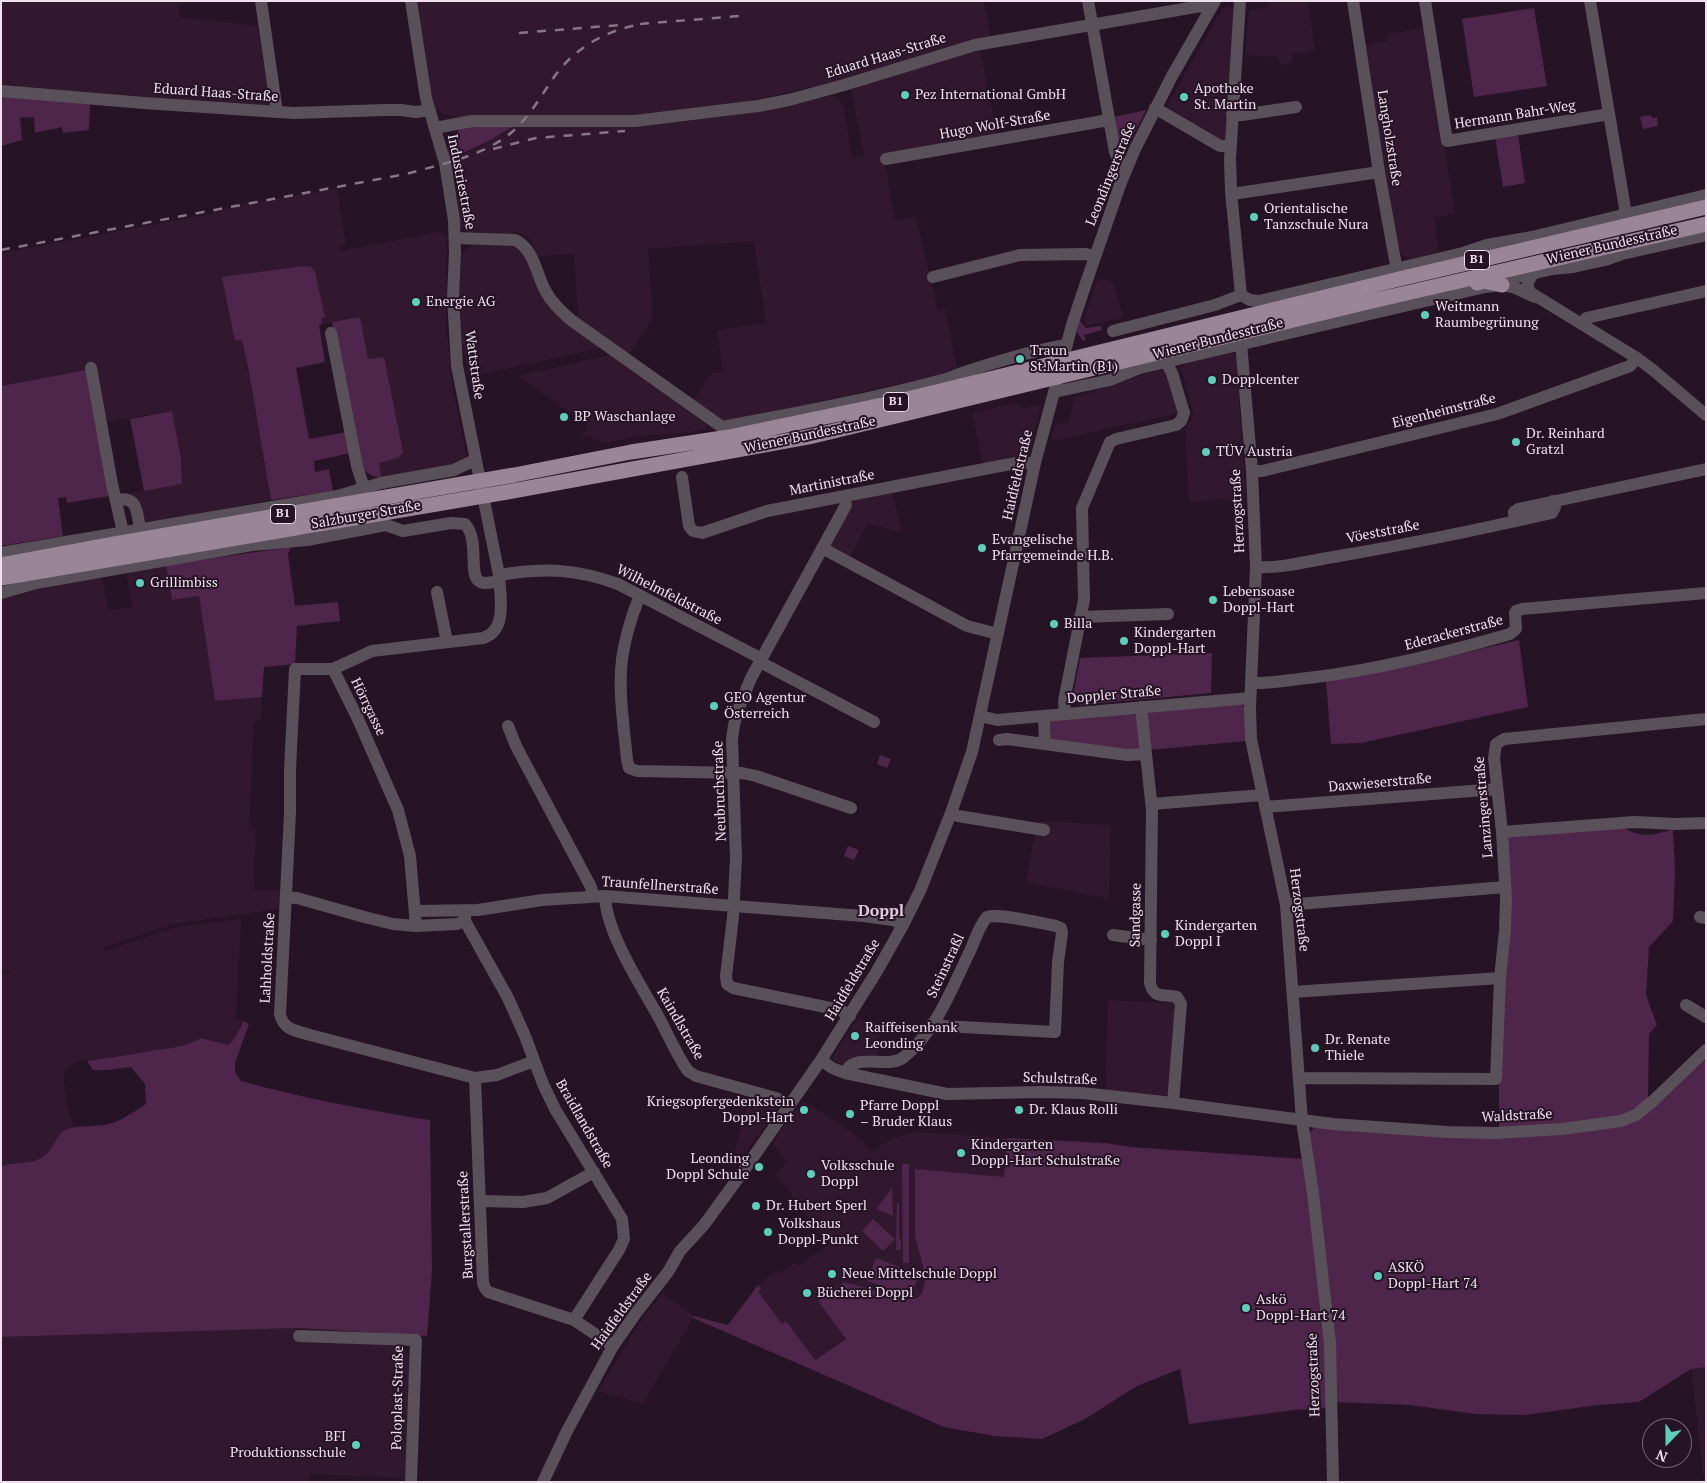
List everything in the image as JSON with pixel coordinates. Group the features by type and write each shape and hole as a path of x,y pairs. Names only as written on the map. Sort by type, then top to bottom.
{"main road":[{"path":"1626,214 1641,215 1706,203"},
{"name":"Wiener Bundesstraße","path":"727,438 813,436 1398,274 1706,207"},
{"name":"Wiener Bundesstraße","path":"727,438 887,404 981,380 1060,369 1372,301 1706,224"},
{"path":"1372,301 1408,298 1484,281 1502,285"},
{"name":"Salzburger Straße","path":"1,578 482,488 631,452 727,438"},
{"name":"Salzburger Straße","path":"1,565 112,544 482,488"}],"street":[{"path":"261,1 276,106 275,112"},
{"name":"Industriestraße","path":"411,1 426,98 445,164 454,220 454,238 515,240 523,244 532,257 545,291 560,310 727,438"},
{"path":"1088,1 1117,157 1127,167"},
{"path":"1112,331 1215,305 1242,295 1232,194 1230,146 1240,1"},
{"name":"Langholzstraße","path":"1353,1 1379,172 1398,274"},
{"name":"Hermann Bahr-Weg","path":"1425,1 1447,141 1609,114"},
{"path":"1590,1 1626,214"},
{"name":"Eduard Haas-Straße","path":"435,128 472,121 635,121 758,106 789,100 975,45 1092,25 1157,7 1213,6"},
{"name":"Leondingerstraße","path":"1060,369 1072,325 1127,167 1172,76 1213,6"},
{"name":"Eduard Haas-Straße","path":"1,91 275,112 317,113 385,110 416,112 430,110"},
{"path":"1232,115 1296,107"},
{"path":"1155,108 1220,146 1230,146"},
{"name":"Hugo Wolf-Straße","path":"886,159 1109,120"},
{"path":"1232,194 1379,172"},
{"name":"Wiener Bundesstraße","path":"1242,295 1250,300 1259,301 1398,274 1487,245 1532,237 1706,195"},
{"name":"Wiener Bundesstraße","path":"727,438 844,404 948,378 1034,351 1060,369 1110,380 1140,368 1485,287 1502,285 1513,278 1553,269 1573,268 1622,254 1706,235"},
{"name":"Wattstraße","path":"454,238 452,297 454,339 460,383 482,488"},
{"path":"933,277 1020,255 1086,254 1095,257"},
{"path":"1534,274 1528,281 1527,286 1531,293 1637,358 1706,415"},
{"path":"1502,285 1513,287 1539,298"},
{"path":"1581,324 1586,318 1706,291"},
{"name":"Salzburger Straße","path":"331,333 357,466 364,488"},
{"name":"Herzogstraße","path":"1241,344 1252,472 1256,567 1250,698 1251,739 1286,905 1302,1120 1330,1343 1333,1482"},
{"name":"Eigenheimstraße","path":"1252,472 1497,414 1630,366 1637,358"},
{"path":"1065,714 1064,701 1084,600 1082,508 1110,442 1176,425 1181,421 1184,413 1172,373 1166,362"},
{"path":"91,368 112,484 123,532"},
{"name":"Haidfeldstraße","path":"543,1482 567,1430 613,1346 668,1272 680,1251 704,1225 747,1166 821,1060 850,1016 903,925 927,875 966,771 1036,463 1060,369"},
{"path":"962,373 981,380"},
{"name":"Salzburger Straße","path":"1,553 338,496 380,483 454,470 475,460"},
{"name":"Martinistraße","path":"682,477 689,526 693,531 702,533 767,510 1017,463 1036,463"},
{"name":"Vöeststraße","path":"1256,567 1288,564 1374,550 1515,521 1514,515 1516,510 1706,469"},
{"path":"482,488 499,578"},
{"name":"Neubruchstraße","path":"844,496 846,504 761,660 745,693 734,725 732,739 736,858 734,906 726,981 730,987 837,1009 850,1016"},
{"path":"117,500 127,499 132,502 136,508 140,529"},
{"name":"Salzburger Straße","path":"1,593 36,582 252,545 307,540 386,525 403,531 450,523 465,524 472,536 474,547 473,563 476,578 484,583 499,578"},
{"path":"822,548 967,626 998,634"},
{"name":"Wilhelmfeldstraße","path":"499,578 532,570 576,572 604,578 640,594 874,722"},
{"name":"Hörrgasse","path":"416,926 410,856 398,810 358,719 333,669 372,651 483,638 490,635 498,627 500,607 499,578"},
{"path":"437,592 446,630 446,642"},
{"name":"Ederackerstraße","path":"1251,683 1336,674 1442,653 1510,634 1516,629 1515,613 1522,609 1706,593"},
{"path":"640,594 632,615 622,658 626,760 629,768 637,771 734,772 756,776 851,808"},
{"path":"1080,617 1168,614"},
{"name":"Lahholdstraße","path":"333,669 295,669 280,1014 284,1024 289,1029 310,1035 475,1078 498,1074 534,1061"},
{"name":"Doppler Straße","path":"980,716 997,720 1250,698"},
{"name":"Sandgasse","path":"1141,707 1152,804 1150,983 1152,990 1159,995 1177,997 1181,1004 1174,1103"},
{"path":"1044,716 1045,743"},
{"name":"Lanzingerstraße","path":"1299,1078 1496,1079 1500,978 1505,930 1505,887 1494,749 1499,741 1504,739 1706,719"},
{"name":"Kaindlstraße","path":"508,726 516,746 591,887 605,906 620,946 688,1071 696,1076 776,1098 788,1105"},
{"path":"999,740 1007,739 1045,743 1127,755 1146,754"},
{"name":"Daxwieserstraße","path":"1152,804 1264,801 1498,789"},
{"path":"951,813 958,816 1044,830"},
{"path":"1502,832 1634,822 1706,823"},
{"path":"1286,905 1505,887"},
{"name":"Traunfellnerstraße","path":"415,911 465,916 542,900 599,896 863,916 893,920 903,925"},
{"name":"Traunfellnerstraße","path":"286,898 297,898 382,922 416,926 457,924 465,916"},
{"name":"Braidlandstraße","path":"465,916 508,998 555,1110 622,1219 624,1226 624,1239 619,1250 574,1320"},
{"name":"Steinstraßl","path":"845,1073 847,1068 855,1063 900,1060 908,1053 935,1022 987,917 994,916 1060,928 1062,932 1058,962 1055,1032 942,1026 935,1022"},
{"path":"1114,935 1151,940"},
{"path":"1293,992 1500,978"},
{"path":"1686,1005 1706,1017"},
{"name":"Waldstraße","path":"1302,1120 1355,1126 1497,1133 1608,1124 1636,1115 1706,1050"},
{"name":"Schulstraße","path":"821,1060 832,1068 845,1073 947,1094 1059,1092 1110,1095 1302,1120"},
{"name":"Burgstallerstraße","path":"475,1078 484,1288 488,1292 574,1320 613,1346"},
{"path":"480,1201 536,1201 547,1198 594,1172"},
{"name":"Poloplast-Straße","path":"299,1336 416,1340 411,1482"}],"shaded area":[{"path":"1,1 183,1 184,4 178,5 180,17 258,26 269,99 266,108 1,88"},
{"path":"417,1 984,1 991,37 940,49 822,85 749,101 616,117 455,117 441,113 433,104"},
{"path":"1268,1 1308,1 1315,51 1292,54 1293,63 1280,65 1278,57 1245,55 1249,10 1269,7"},
{"path":"1227,6 1234,9 1225,142 1165,109 1222,9"},
{"path":"1534,8 1547,86 1474,97 1462,19"},
{"path":"1426,28 1455,214 1434,218 1439,252 1411,259 1405,257 1399,249 1383,164 1365,45 1388,41 1387,34"},
{"path":"980,49 997,136 884,156 895,220 916,217 938,311 945,309 957,368 935,376 723,423 693,401 712,373 723,372 717,330 766,323 754,241 648,249 653,317 628,356 578,320 574,254 537,256 530,238 518,232 510,234 466,232 460,226 457,194 449,158 471,151 513,126 634,125 688,121 738,114 832,95 838,98 844,107 852,158 864,156 852,94 852,90 855,87"},
{"path":"1,94 90,102 89,130 63,133 62,127 35,133 34,117 20,118 22,140 1,146"},
{"path":"1146,110 1127,147 1125,149 1120,148 1114,117"},
{"path":"1651,115 1652,118 1657,117 1658,126 1643,129 1640,117"},
{"path":"474,126 513,126 466,152 449,158 449,149 453,136 464,128"},
{"path":"1518,134 1525,183 1503,187 1495,137"},
{"path":"337,189 346,244 340,246 341,251 438,232 447,238 446,326 453,390 466,453 462,463 381,477 378,463 398,458 403,452 384,357 368,359 360,317 242,340 271,500 203,515 143,522 135,498 130,493 182,484 181,458 172,411 106,422 95,368 1,386 1,253 210,214 244,204"},
{"path":"474,245 511,246 518,248 522,252 542,294 601,348 478,375 468,373 460,333 458,306 461,253 464,254 465,249"},
{"path":"304,266 311,267 315,272 325,317 321,318 322,324 319,325 325,362 296,368 309,439 347,432 351,453 314,461 315,472 329,469 333,491 271,500 242,340 235,341 222,277"},
{"path":"1098,278 1114,283 1123,318 1087,325 1084,321"},
{"path":"360,317 368,359 384,357 403,452 398,458 379,463 381,477 372,476 365,470 358,454 332,322"},
{"path":"1079,320 1086,328 1101,326 1102,330 1084,335 1086,340 1083,341 1077,332"},
{"path":"613,354 706,422 705,429 688,433 648,435 604,443 586,435 578,439 588,428 586,424 518,376"},
{"path":"1221,354 1233,354 1236,357 1246,498 1189,502 1185,429 1194,417 1181,367"},
{"path":"86,370 110,496 67,503 66,497 58,498 63,536 1,546 1,386"},
{"path":"1158,370 1164,370 1168,373 1180,413 1051,441 1056,424 1069,421 1074,397 1095,392 1095,390"},
{"path":"1013,403 1024,408 1041,404 1030,453 1015,459 983,465 972,413"},
{"path":"172,411 181,458 182,484 144,491 130,419"},
{"path":"892,491 902,532 867,524 850,558 827,545 854,499"},
{"path":"291,547 288,554 295,606 338,602 340,621 297,626 295,664 264,667 262,697 215,701 199,596 172,600 166,565"},
{"path":"166,565 172,600 199,596 215,701 262,697 261,720 254,721 249,829 256,829 254,890 282,890 281,909 174,924 104,947 104,950 107,950 183,926 241,919 236,1019 244,1021 234,1039 228,1045 201,1038 193,1043 166,1049 79,1061 72,1064 64,1075 64,1082 68,1109 74,1128 67,1129 59,1135 54,1146 45,1155 28,1163 11,1163 1,1166 1,973 12,972 1,970 1,598 32,589 102,575 108,610 132,607 126,572"},
{"path":"1519,640 1528,707 1361,743 1331,744 1326,680 1442,658"},
{"path":"1212,653 1211,693 1080,705 1074,700 1073,696 1080,658"},
{"path":"1240,703 1245,708 1246,741 1149,750 1147,715 1150,712"},
{"path":"1130,713 1136,715 1141,746 1137,752 1051,739 1050,720"},
{"path":"880,755 891,759 887,768 877,764"},
{"path":"1037,821 1111,825 1109,899 1026,882"},
{"path":"1622,826 1634,833 1647,835 1673,829 1675,870 1673,921 1649,947 1646,995 1657,1025 1649,1034 1648,1099 1703,1059 1706,1062 1706,1367 1691,1369 1639,1402 1598,1405 1525,1415 1475,1414 1410,1405 1333,1402 1327,1343 1327,1408 1294,1410 1189,1424 1180,1369 1137,1386 1085,1419 1042,1439 994,1436 944,1427 693,1318 694,1316 728,1325 758,1285 761,1289 759,1292 782,1324 786,1321 815,1360 846,1339 818,1301 844,1282 907,1299 917,1298 922,1293 926,1278 915,1236 915,1169 1004,1177 1007,1138 1105,1143 1131,1147 1303,1159 1310,1132 1315,1127 1499,1137 1499,1083 1508,837"},
{"path":"848,846 859,850 854,860 844,856"},
{"path":"1108,1000 1174,1003 1174,1009 1176,1010 1169,1094 1164,1097 1105,1091"},
{"path":"859,1017 882,1032 878,1037 882,1042 878,1050 878,1058 847,1062 843,1065 834,1060 833,1056"},
{"path":"244,1021 249,1024 235,1063 235,1072 241,1081 335,1103 430,1120 432,1271 427,1336 298,1328 1,1337 1,1166 34,1161 51,1149 63,1131 76,1127 113,1123 146,1104 145,1084 131,1067 93,1070 87,1061 173,1047 191,1043 201,1038 228,1045 234,1039"},
{"path":"750,1094 775,1102 779,1108 743,1155 734,1153"},
{"path":"803,1101 853,1133 872,1152 892,1138 917,1132 1007,1138 1004,1177 926,1278 922,1293 917,1298 907,1299 844,1282 846,1338 815,1360 786,1321 782,1324 759,1291 761,1289 758,1285 777,1270 780,1274 793,1264 799,1265 828,1245 777,1175 786,1162 773,1144 780,1131"},
{"path":"902,1164 909,1164 909,1263 903,1263"},
{"path":"892,1188 893,1216 876,1209"},
{"path":"897,1203 899,1203 899,1239 901,1240 901,1250 896,1250"},
{"path":"873,1219 895,1239 883,1251 862,1231"},
{"path":"876,1258 919,1274 911,1297 867,1281"},
{"path":"663,1294 694,1316 643,1404 598,1391 643,1317"},
{"path":"298,1328 299,1340 398,1345 406,1351 410,1358 405,1478 309,1474 309,1482 1,1482 1,1337"},
{"path":"1706,1367 1706,1482 1704,1482 1691,1368"}],"railway":[{"path":"640,24 739,16"},
{"path":"1,250 406,174 448,163 489,147 512,132 529,114 561,68 581,49 606,35 647,23"},
{"path":"519,33 620,25"},
{"path":"493,149 536,138 625,131"}],"place":[{"name":"Pez International GmbH","path":"905,95"},
{"name":"Apotheke St. Martin","path":"1184,97"},
{"name":"Orientalische Tanzschule Nura","path":"1254,217"},
{"name":"Energie AG","path":"416,302"},
{"name":"Weitmann Raumbegrünung","path":"1425,315"},
{"name":"Traun St.Martin (B1)","path":"1020,359"},
{"name":"Dopplcenter","path":"1212,380"},
{"name":"BP Waschanlage","path":"564,417"},
{"name":"Dr. Reinhard Gratzl","path":"1516,442"},
{"name":"TÜV Austria","path":"1206,452"},
{"name":"Evangelische Pfarrgemeinde H.B.","path":"982,548"},
{"name":"Grillimbiss","path":"140,583"},
{"name":"Lebensoase Doppl-Hart","path":"1213,600"},
{"name":"Billa","path":"1054,624"},
{"name":"Kindergarten Doppl-Hart","path":"1124,641"},
{"name":"GEO Agentur Österreich","path":"714,706"},
{"name":"Kindergarten Doppl I","path":"1165,934"},
{"name":"Raiffeisenbank Leonding","path":"855,1036"},
{"name":"Dr. Renate Thiele","path":"1315,1048"},
{"name":"Kriegsopfergedenkstein Doppl-Hart","path":"804,1110"},
{"name":"Dr. Klaus Rolli","path":"1019,1110"},
{"name":"Pfarre Doppl – Bruder Klaus","path":"850,1114"},
{"name":"Kindergarten Doppl-Hart Schulstraße","path":"961,1153"},
{"name":"Leonding Doppl Schule","path":"759,1167"},
{"name":"Volksschule Doppl","path":"811,1174"},
{"name":"Dr. Hubert Sperl","path":"756,1206"},
{"name":"Volkshaus Doppl-Punkt","path":"768,1232"},
{"name":"Neue Mittelschule Doppl","path":"832,1274"},
{"name":"ASKÖ Doppl-Hart 74","path":"1378,1276"},
{"name":"Bücherei Doppl","path":"807,1293"},
{"name":"Askö Doppl-Hart 74","path":"1246,1308"},
{"name":"BFI Produktionsschule","path":"356,1445"}],"district":[{"name":"Doppl","path":"881,911"}]}
